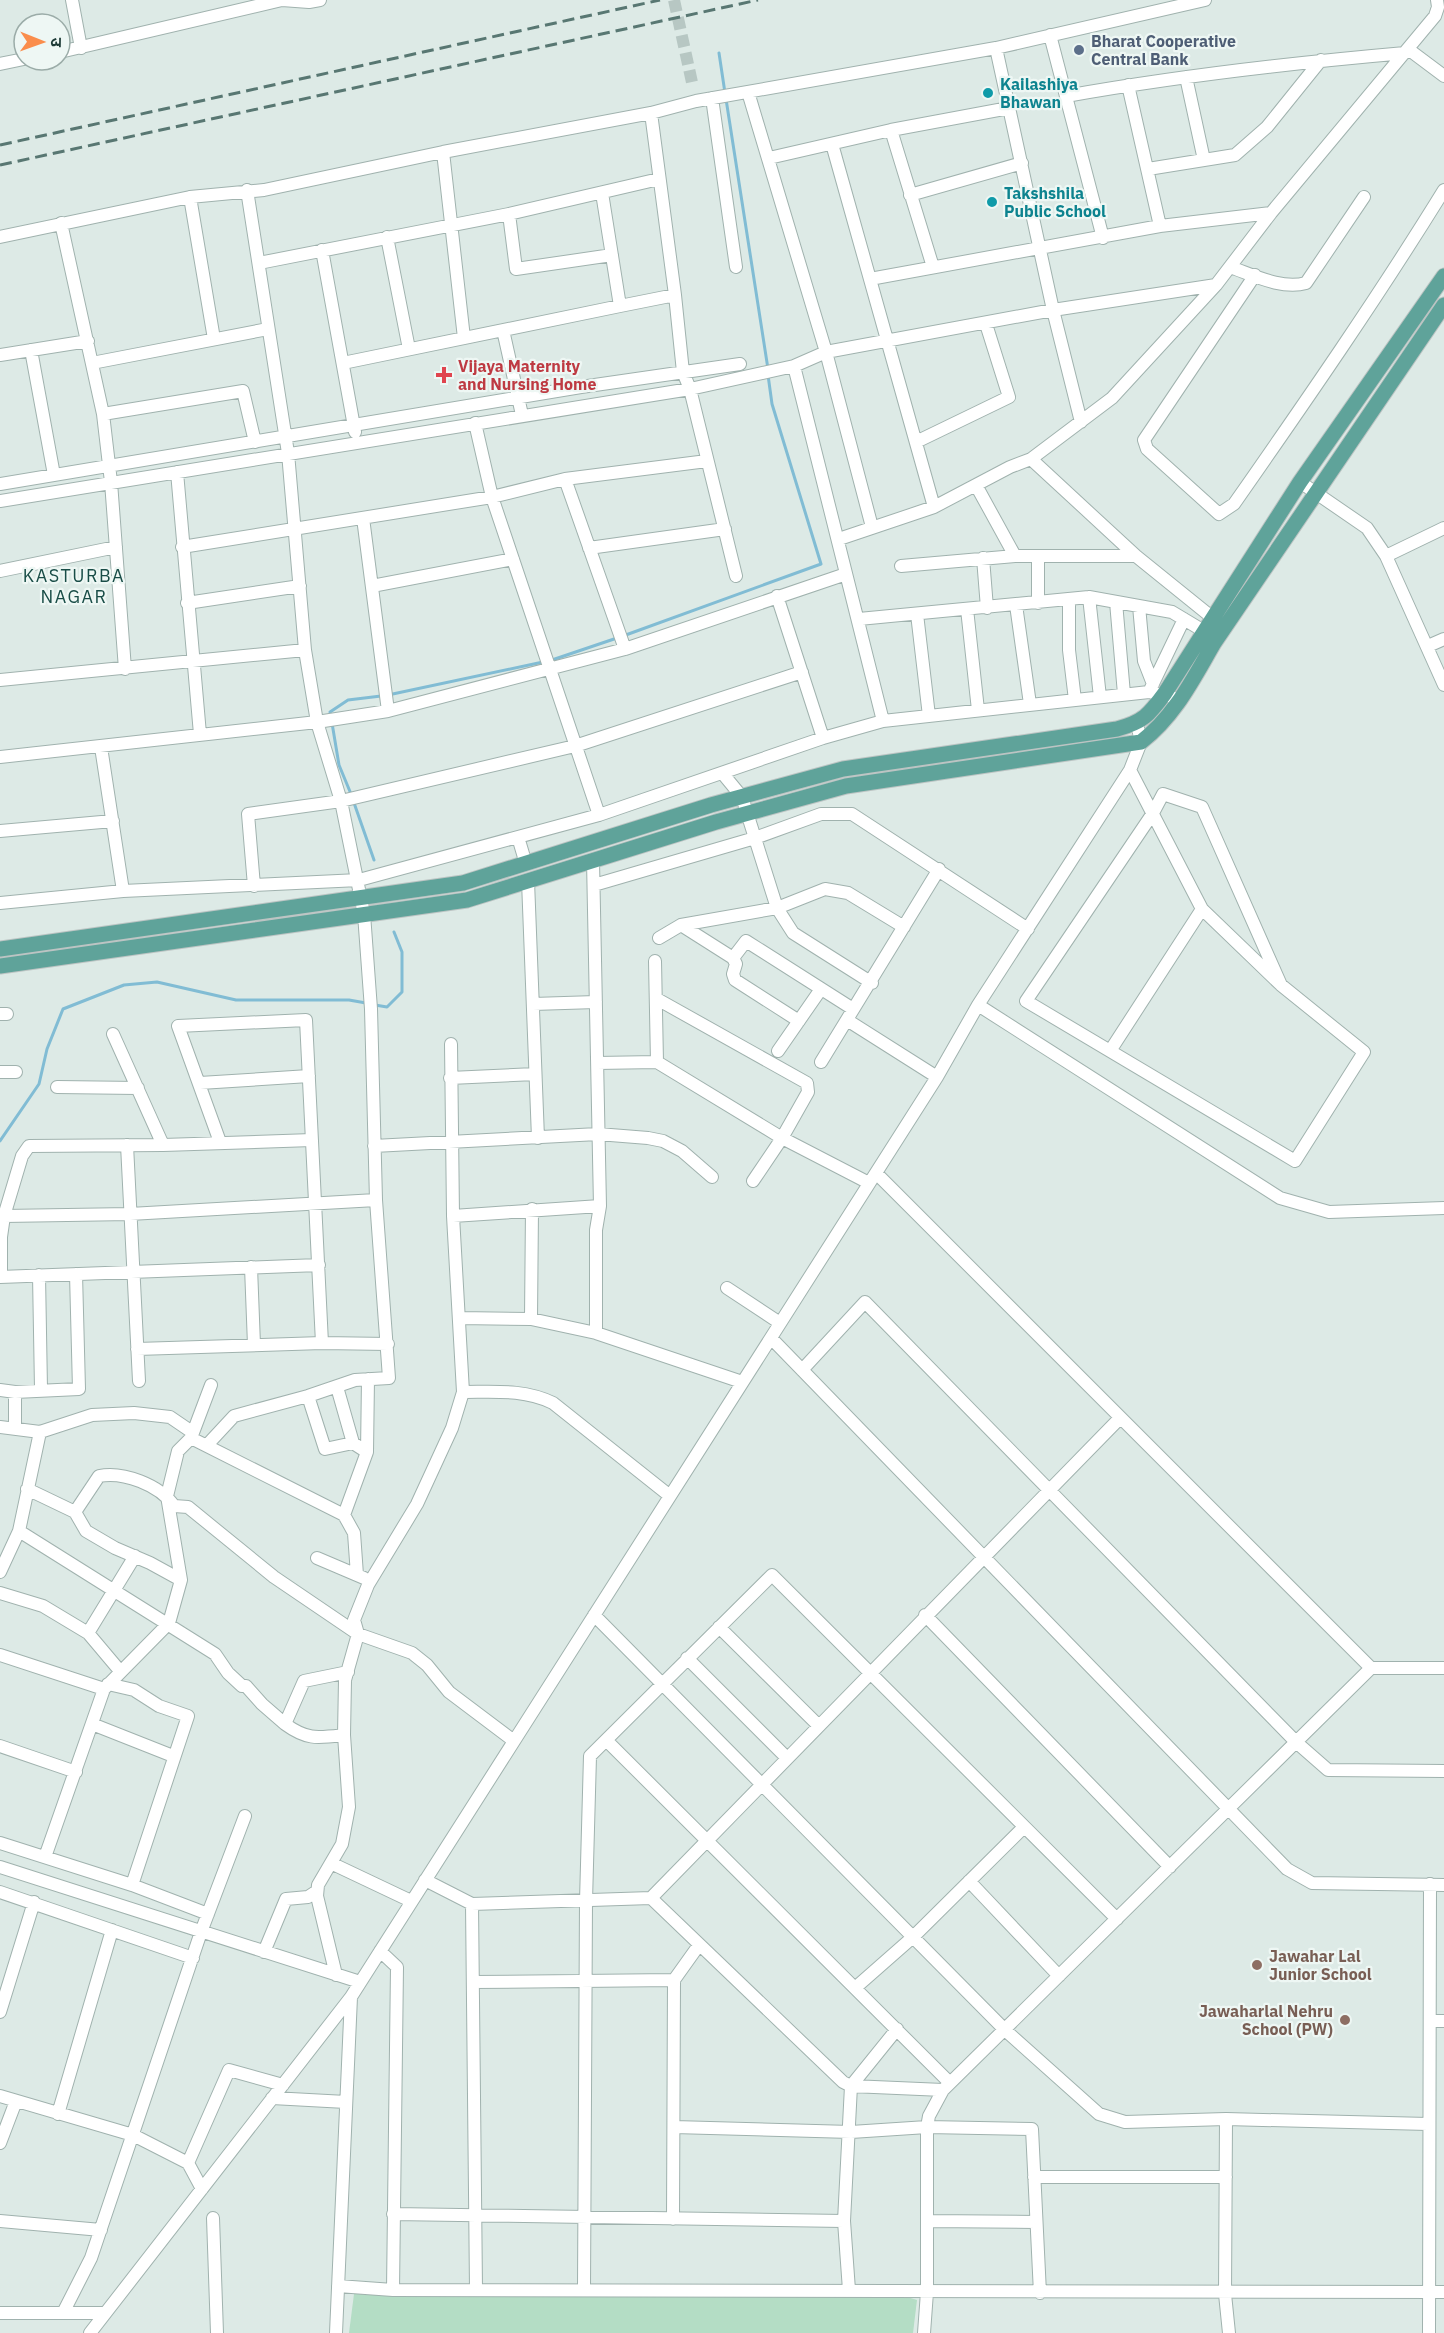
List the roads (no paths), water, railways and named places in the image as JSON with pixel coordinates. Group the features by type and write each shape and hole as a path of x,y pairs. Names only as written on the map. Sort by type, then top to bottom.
{"main road":[{"path":"0,966 467,900 846,786 1141,742 1167,718 1180,701 1212,630 1300,482 1444,276"},
{"path":"0,949 463,883 742,797 843,769 1117,729 1137,724 1151,712 1156,690 1212,630 1316,493 1444,304"}],"street":[{"path":"72,0 81,48"},
{"path":"72,50 282,0 309,2 320,0"},
{"path":"0,237 190,197 264,190 443,152 651,113 696,101 996,48 1205,0"},
{"path":"839,538 934,507 977,487 1010,467 1031,459 1112,398 1216,285 1271,213 1435,16 1438,7 1437,0"},
{"path":"1050,35 1103,238"},
{"path":"996,48 1041,246 1053,310 1081,422"},
{"path":"1066,96 1186,77 1406,51 1444,76"},
{"path":"1148,169 1235,155 1267,127 1321,60"},
{"path":"1186,77 1204,160"},
{"path":"1128,85 1160,226"},
{"path":"693,87 696,101"},
{"path":"743,93 769,158 826,352 872,527"},
{"path":"717,97 736,267"},
{"path":"769,158 891,130 1009,108"},
{"path":"651,113 683,372 690,389 735,576"},
{"path":"891,130 933,267"},
{"path":"832,144 934,507"},
{"path":"443,152 464,338"},
{"path":"910,195 1022,163"},
{"path":"259,263 508,214 659,179"},
{"path":"208,1444 234,1416 308,1396 355,1380 389,1378 376,1200 369,982 364,914 359,880 341,801 328,720 305,650 288,453 247,190"},
{"path":"1255,275 1144,440 1147,449 1219,514 1234,504 1298,412 1392,274 1444,190"},
{"path":"602,193 620,306"},
{"path":"190,197 214,339"},
{"path":"1230,267 1295,286 1306,283 1364,197"},
{"path":"870,279 1160,226 1271,213"},
{"path":"508,214 516,269 612,255"},
{"path":"61,223 103,414 111,482 125,669"},
{"path":"387,237 410,349"},
{"path":"322,250 356,442"},
{"path":"0,501 690,389 794,366 826,352 1053,310 1216,285"},
{"path":"343,363 675,295"},
{"path":"916,442 1009,397 986,324"},
{"path":"92,363 268,329"},
{"path":"503,330 522,415"},
{"path":"0,355 88,341"},
{"path":"31,350 54,475"},
{"path":"0,484 518,397 740,364"},
{"path":"794,366 839,538 883,721"},
{"path":"103,414 243,391 255,442"},
{"path":"457,409 460,426"},
{"path":"475,423 492,498 598,815"},
{"path":"1031,459 1212,630"},
{"path":"182,547 294,527 492,498 565,479 707,461"},
{"path":"177,472 191,661 200,734"},
{"path":"565,479 625,649"},
{"path":"1300,482 1367,528 1386,556 1444,685"},
{"path":"977,487 1015,556"},
{"path":"363,518 388,711"},
{"path":"1386,556 1444,528"},
{"path":"589,548 725,529"},
{"path":"0,571 116,547"},
{"path":"901,566 1015,556 1038,558 1136,556"},
{"path":"983,558 987,608"},
{"path":"1038,558 1038,603"},
{"path":"372,586 513,559"},
{"path":"0,757 101,747 388,711 625,649 743,611 777,596 846,574"},
{"path":"187,603 300,586"},
{"path":"777,596 824,738"},
{"path":"859,619 1089,597 1172,612 1212,630"},
{"path":"1089,597 1100,697"},
{"path":"1069,600 1069,650 1075,700"},
{"path":"1116,602 1117,637 1124,694"},
{"path":"1016,605 1030,704"},
{"path":"1139,606 1144,661 1156,690"},
{"path":"967,609 978,710"},
{"path":"917,614 929,716"},
{"path":"1156,690 1184,619"},
{"path":"1428,646 1444,639"},
{"path":"0,680 305,650"},
{"path":"254,886 248,814 341,801 575,746 802,672"},
{"path":"0,903 123,891 359,880 598,815 824,738 883,721 1156,690 1180,701"},
{"path":"90,2333 351,1997 937,1077 978,1005 1130,770 1141,742 1137,724"},
{"path":"101,747 123,891"},
{"path":"1130,770 1153,813 1202,909 1281,985 1364,1052 1295,1161 1026,1001 1153,813 1163,794 1202,807 1281,985"},
{"path":"723,774 742,797 777,908 793,933 872,983"},
{"path":"594,885 755,838 821,814 852,814 1028,929"},
{"path":"0,831 113,821"},
{"path":"518,837 526,864"},
{"path":"593,861 600,1206 596,1230 596,1333"},
{"path":"821,1062 872,983 939,869"},
{"path":"528,881 538,1138"},
{"path":"659,938 681,925 777,908 825,889 848,893 904,927"},
{"path":"1110,1051 1202,909"},
{"path":"681,925 733,958 736,964 733,974 735,980 799,1021"},
{"path":"733,958 746,941 821,989 850,1014 937,1077"},
{"path":"655,961 657,1062"},
{"path":"778,1051 821,989"},
{"path":"657,999 807,1083 808,1092 782,1138 753,1181"},
{"path":"533,1004 596,1002"},
{"path":"978,1005 1280,1198 1329,1212 1444,1208"},
{"path":"220,1142 178,1026 306,1020 322,1343"},
{"path":"113,1034 164,1145"},
{"path":"264,1952 286,1899 308,1897 317,1891 342,1844 349,1807 344,1735 348,1672 358,1634 354,1620 370,1581 417,1503 452,1428 463,1392 450,1144 451,1044"},
{"path":"597,1063 657,1062 782,1138 872,1178 1120,1418 1371,1668"},
{"path":"0,1072 16,1072"},
{"path":"450,1078 535,1074"},
{"path":"200,1083 309,1076"},
{"path":"57,1087 138,1088"},
{"path":"374,1146 450,1144 598,1134 663,1141 681,1151 712,1177"},
{"path":"312,1140 164,1145 29,1146 22,1155 4,1216 0,1277 319,1265"},
{"path":"127,1145 139,1381"},
{"path":"4,1216 130,1214 376,1200"},
{"path":"453,1216 600,1206"},
{"path":"531,1319 532,1209"},
{"path":"251,1267 254,1345"},
{"path":"0,1390 15,1392 80,1389 76,1274"},
{"path":"39,1275 41,1389"},
{"path":"727,1288 780,1323"},
{"path":"802,1370 865,1302 1296,1742 1328,1770 1444,1771"},
{"path":"459,1318 531,1319 596,1333 742,1382"},
{"path":"771,1338 1287,1869 1312,1883 1444,1885"},
{"path":"137,1349 322,1343 388,1344"},
{"path":"344,1515 367,1452 368,1379"},
{"path":"45,1857 106,1687 169,1623 181,1580 167,1496 177,1454 191,1435 206,1405 211,1385"},
{"path":"337,1387 353,1443 367,1452"},
{"path":"463,1392 515,1391 535,1395 553,1403 670,1496"},
{"path":"15,1392 15,1429"},
{"path":"308,1396 325,1449 353,1443"},
{"path":"0,1427 40,1432 92,1415 134,1413 170,1417 191,1435 344,1515 354,1533 357,1575"},
{"path":"426,1880 472,1904 651,1898 871,1670 1120,1418"},
{"path":"0,1572 16,1538 40,1432"},
{"path":"75,1512 99,1476 112,1473 146,1484 167,1496 174,1506 188,1507 274,1577 358,1634 412,1653 428,1665 448,1692 514,1740"},
{"path":"27,1489 75,1512 86,1531 181,1580"},
{"path":"16,1538 112,1596 169,1623 215,1654 228,1673 242,1686 246,1686 262,1704 299,1735 315,1738 344,1735"},
{"path":"88,1633 135,1556"},
{"path":"317,1558 370,1581"},
{"path":"584,2289 586,1901 590,1756 772,1575 871,1670 1117,1919"},
{"path":"0,1593 43,1606 88,1633 120,1671"},
{"path":"594,1615 1005,2030 1099,2114 1125,2122 1226,2119 1428,2124"},
{"path":"925,1615 1170,1867"},
{"path":"719,1626 818,1725"},
{"path":"0,1655 106,1687 134,1690 159,1706 188,1716 132,1885"},
{"path":"687,1658 787,1758"},
{"path":"924,2333 927,2292 927,2127 929,2116 947,2086 1371,1668 1444,1668"},
{"path":"285,1724 304,1681 348,1672"},
{"path":"92,1724 173,1756"},
{"path":"607,1741 897,2029 947,2086"},
{"path":"0,1746 76,1772"},
{"path":"63,2313 91,2258 201,1932 245,1816"},
{"path":"855,1988 913,1937 1024,1827"},
{"path":"0,1843 132,1885 208,1914"},
{"path":"333,1861 335,1865 411,1901"},
{"path":"0,1867 360,1983"},
{"path":"969,1881 1059,1976"},
{"path":"1429,2333 1430,1884"},
{"path":"317,1891 336,1975"},
{"path":"0,1892 193,1958"},
{"path":"651,1898 843,2082 851,2086 947,2086"},
{"path":"0,2012 5,1981 34,1902"},
{"path":"472,1904 478,2217 476,2289"},
{"path":"58,2114 112,1930"},
{"path":"673,2219 674,1980 699,1945"},
{"path":"380,1951 397,1967 393,2290"},
{"path":"473,1982 674,1980"},
{"path":"336,2333 351,1997"},
{"path":"1431,2021 1444,2021"},
{"path":"849,2290 844,2221 851,2132 851,2086 897,2029"},
{"path":"188,2163 229,2070 283,2085"},
{"path":"0,2096 133,2135 188,2163 202,2189"},
{"path":"272,2098 346,2102"},
{"path":"0,2143 16,2102"},
{"path":"1226,2119 1225,2294 1229,2333"},
{"path":"674,2127 851,2132 927,2127 1032,2129 1040,2293"},
{"path":"1034,2177 1226,2177"},
{"path":"393,2214 844,2221"},
{"path":"213,2218 217,2333"},
{"path":"0,2221 101,2230"},
{"path":"927,2221 1036,2222"},
{"path":"338,2286 393,2290 849,2290 1225,2294 1444,2292"},
{"path":"0,2313 105,2313"}],"waterway":[{"path":"719,53 725,93"},
{"path":"726,99 768,369"},
{"path":"623,636 821,564 772,404 768,375"},
{"path":"549,661 617,638"},
{"path":"388,695 543,662"},
{"path":"331,716 330,712 348,700 381,696"},
{"path":"332,723 339,765 351,794"},
{"path":"353,800 374,860"},
{"path":"375,1005 387,1007 402,992 402,952 394,932"},
{"path":"0,1141 39,1084 47,1049 63,1009 124,985 157,982 236,1000 349,1000 366,1003"}],"tunnel":[{"path":"674,0 693,87"}],"railway":[{"path":"0,145 660,0"},
{"path":"0,165 758,0"}],"place":[{"name":"Bharat Cooperative Central Bank","path":"1079,50"},
{"name":"Kailashiya Bhawan","path":"988,93"},
{"name":"Takshshila Public School","path":"992,202"},
{"name":"Vijaya Maternity and Nursing Home","path":"444,375"},
{"name":"Jawahar Lal Junior School","path":"1257,1965"},
{"name":"Jawaharlal Nehru School (PW)","path":"1345,2020"}],"district":[{"name":"KASTURBA NAGAR","path":"74,586"}]}
